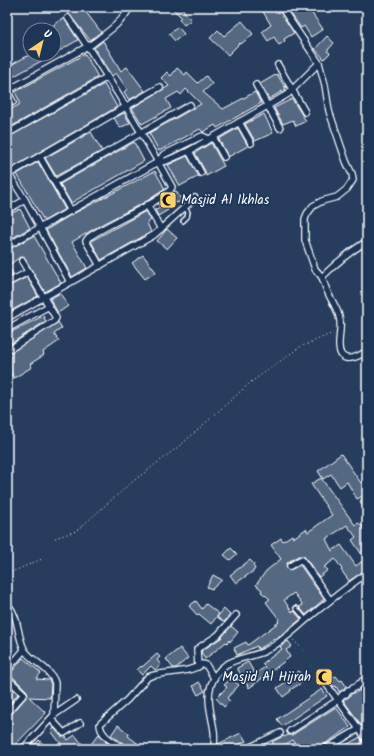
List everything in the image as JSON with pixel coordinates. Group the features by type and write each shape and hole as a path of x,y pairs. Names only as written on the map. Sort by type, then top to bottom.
{"street":[{"path":"13,102 7,91 88,46 104,35 119,21 130,7"},
{"path":"281,7 319,63 329,111 353,180 347,189 337,197 313,206 305,219 305,240 316,269 322,277 328,294 338,312 340,321 338,345 341,352 348,359 357,357 367,351"},
{"path":"68,18 88,46 127,108 172,187 169,192 90,236 86,240 100,266"},
{"path":"7,246 158,162 166,161 189,150 268,106 292,90 319,63"},
{"path":"278,65 305,112"},
{"path":"7,134 107,77"},
{"path":"256,85 280,128"},
{"path":"70,282 41,228 8,172 40,157 127,108 160,87"},
{"path":"55,182 190,105"},
{"path":"240,122 251,143"},
{"path":"158,162 163,155 202,136 211,138 224,157"},
{"path":"189,150 201,173"},
{"path":"40,157 71,211"},
{"path":"7,318 154,234 195,198"},
{"path":"7,210 25,200"},
{"path":"147,205 161,229"},
{"path":"322,277 354,249 367,241"},
{"path":"7,351 55,319 55,316 22,261"},
{"path":"7,283 28,272"},
{"path":"39,311 43,298"},
{"path":"7,329 49,306"},
{"path":"290,566 302,560 330,600"},
{"path":"214,749 214,732 209,698 210,686 221,669 228,662 265,650 288,636 330,600 367,573"},
{"path":"7,603 15,614 24,650 54,678 53,717 60,731 64,733 80,723"},
{"path":"198,667 198,649 218,635 236,615"},
{"path":"7,670 24,650"},
{"path":"124,749 103,733 100,729 101,722 126,700 148,677 152,675 182,671 198,667 202,664 206,665 214,678"},
{"path":"7,678 24,694 7,714"},
{"path":"290,731 344,695 353,687 362,683"},
{"path":"327,685 344,695 359,729 367,740"},
{"path":"23,749 53,717 76,700"},
{"path":"324,749 359,729"},
{"path":"246,749 280,732"}],"lane":[{"path":"183,221 187,217 188,212 184,207"},
{"path":"296,608 306,620"}],"path":[{"path":"55,538 76,531 131,483 183,443 251,382 300,347 340,331"},
{"path":"7,574 42,559"},
{"path":"288,636 305,651"}],"building":[{"path":"74,7 82,7 101,32 90,40 67,12"},
{"path":"171,7 181,7 191,20 184,25 179,19 181,17"},
{"path":"263,7 277,7 294,33 284,39 285,41 279,45 274,37 268,41 262,32 271,25 262,10 264,9"},
{"path":"286,7 305,7 309,13 311,12 323,29 311,37 304,26 301,28"},
{"path":"64,18 78,40 62,49 62,22 57,22"},
{"path":"242,21 253,34 241,44 240,43 228,55 210,38 218,30 224,36"},
{"path":"178,27 184,34 175,41 169,34"},
{"path":"327,36 334,43 327,51 330,53 324,59 315,49"},
{"path":"103,41 121,71 127,67 145,91 129,100 124,92 127,89 116,73 112,76 94,48"},
{"path":"85,54 98,77 7,129 7,111 19,105 19,100 15,92"},
{"path":"22,59 22,62 40,62 7,80 7,67"},
{"path":"177,68 185,75 187,72 198,83 206,76 212,84 203,92 223,109 255,92 261,103 217,128 215,125 203,132 200,129 159,151 149,133 201,104 186,89 181,95 178,92 166,99 171,108 142,124 132,108 169,86 161,78 167,72 171,76"},
{"path":"277,74 286,89 269,99 260,84"},
{"path":"104,84 117,107 12,168 7,159 7,138"},
{"path":"292,99 306,121 296,126 293,120 283,124 274,108"},
{"path":"124,113 130,123 120,128 114,118"},
{"path":"264,114 273,133 255,141 245,124"},
{"path":"238,128 248,146 228,157 219,139"},
{"path":"91,132 102,151 56,176 45,158"},
{"path":"134,142 144,161 71,203 60,184"},
{"path":"211,143 224,166 206,176 205,171 195,153"},
{"path":"187,156 199,176 180,186 168,165"},
{"path":"38,162 65,209 44,221 17,174"},
{"path":"155,171 165,189 147,201 104,223 72,242 87,268 72,277 46,230 69,216"},
{"path":"176,191 182,201 176,203 175,201 166,206 168,210 158,216 155,210 160,207 158,204"},
{"path":"20,209 30,228 7,241 7,216"},
{"path":"146,211 151,220 147,223 151,232 101,260 91,241"},
{"path":"167,229 177,238 167,249 157,241"},
{"path":"34,236 61,283 45,292 24,257 20,257 8,266 14,275 7,278 7,250"},
{"path":"143,255 156,272 145,279 132,263"},
{"path":"27,277 38,296 7,313 7,287"},
{"path":"60,293 68,306 58,313 50,299"},
{"path":"43,316 46,321 7,346 7,334"},
{"path":"58,322 62,328 54,334 59,341 43,352 44,355 30,364 32,367 14,378 7,368 7,355"},
{"path":"341,454 361,483 364,482 367,487 367,494 357,499 347,482 340,487 331,474 323,479 318,471"},
{"path":"321,478 355,525 358,523 362,525 367,532 367,569 349,581 335,559 324,567 328,570 319,577 304,556 298,556 288,562 286,566 290,570 300,565 324,599 306,615 299,607 303,605 294,593 284,600 292,612 294,611 301,619 275,640 274,638 266,645 258,649 257,646 237,655 234,648 246,642 248,645 279,622 279,619 266,602 270,599 261,592 262,590 256,585 266,571 281,559 271,545 281,538 283,541 292,535 293,538 306,529 308,532 332,515 311,484","holes":["347,525 356,537 352,540 365,559 356,566 341,545 332,551 326,539"]},
{"path":"231,548 237,554 230,560 224,555"},
{"path":"250,560 254,564 253,566 255,568 253,572 236,583 230,575"},
{"path":"213,575 222,580 212,589 207,587"},
{"path":"196,601 202,609 206,604 219,614 211,624 199,614 197,615 189,606"},
{"path":"224,609 230,615 224,622 217,617"},
{"path":"231,626 238,632 230,642 229,640 227,643 226,642 205,659 201,651 221,638"},
{"path":"288,641 292,646 286,650 290,657 269,673 272,676 267,680 264,677 249,688 237,668 248,662 255,674 265,667 262,664 282,649 280,647"},
{"path":"180,648 188,658 176,668 173,668 166,659"},
{"path":"157,654 160,657 157,660 161,665 155,670 151,666 142,675 137,670"},
{"path":"23,658 41,673 36,679 49,680 51,684 50,698 29,697 46,713 11,749 7,749 7,717 10,716 28,695 27,691 10,674"},
{"path":"326,668 333,678 336,676 340,681 342,680 346,686 343,690 339,692 336,686 334,687 322,671"},
{"path":"299,671 306,680 290,690 291,691 283,697 277,688 292,678 291,677"},
{"path":"231,679 239,685 227,698 230,701 224,707 216,698 227,687 224,685"},
{"path":"199,682 205,691 198,695 193,686"},
{"path":"367,685 367,733 343,700"},
{"path":"10,686 18,694 7,707 7,689"},
{"path":"322,689 327,696 282,726 277,719"},
{"path":"336,707 350,727 346,730 317,749 299,749 293,740 281,747 283,749 276,749 272,742 283,736 292,735"},
{"path":"118,725 129,734 128,736 145,749 128,749 126,745 111,735"},
{"path":"54,728 61,736 66,737 68,740 75,735 86,749 65,749 51,731"},
{"path":"241,733 246,741 231,749 219,749 218,744"},
{"path":"99,734 106,742 116,749 87,749"},
{"path":"360,737 363,742 351,749 339,749"},
{"path":"39,740 48,749 30,749"}],"place":[{"name":"Masjid Al Ikhlas","path":"168,200"},
{"name":"Masjid Al Hijrah","path":"324,677"}]}
